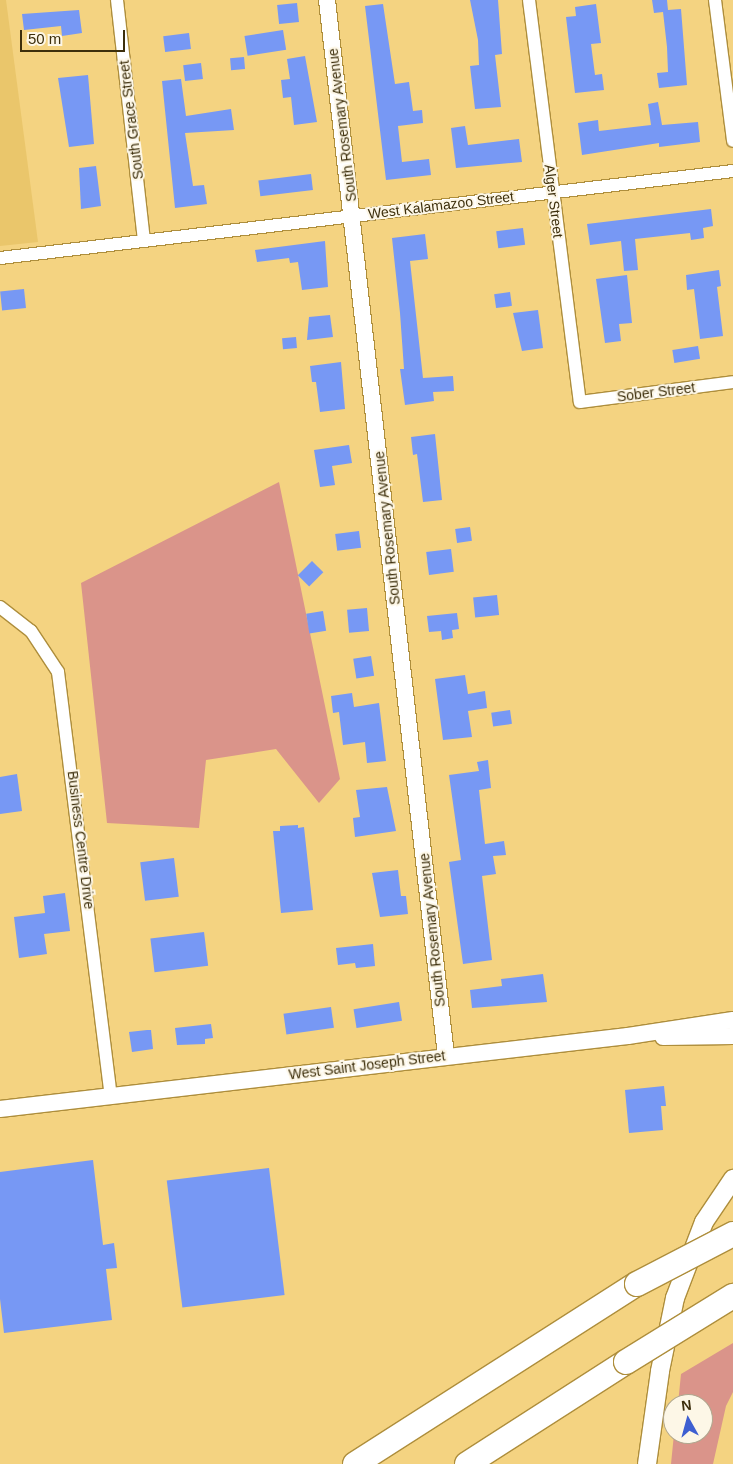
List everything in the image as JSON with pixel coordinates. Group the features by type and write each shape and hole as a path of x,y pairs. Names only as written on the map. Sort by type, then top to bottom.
{"highway":[{"path":"355,1464 637,1284 733,1234"},
{"path":"467,1464 733,1296"}],"main road":[{"path":"648,1464 660,1371 675,1298 704,1222 733,1179"}],"street":[{"name":"South Grace Street","path":"117,0 144,240"},
{"name":"South Rosemary Avenue","path":"327,0 446,1056"},
{"name":"Alger Street","path":"529,0 580,402"},
{"path":"716,0 733,141"},
{"name":"West Kalamazoo Street","path":"0,258 733,171"},
{"name":"Sober Street","path":"580,402 733,382"},
{"name":"Business Centre Drive","path":"0,607 31,631 58,672 111,1096"},
{"name":"West Saint Joseph Street","path":"0,1110 628,1036 733,1020"},
{"path":"628,1036 733,1036"}],"shaded area":[{"path":"0,0 6,0 38,242 0,246"},
{"path":"279,482 340,779 319,803 276,749 206,760 199,828 107,823 81,583"},
{"path":"733,1343 733,1392 726,1406 713,1464 671,1464 673,1444 713,1444 713,1394 679,1394 681,1374"}],"building":[{"path":"470,0 498,0 502,54 495,55 501,107 475,109 470,66 479,65 478,40"},
{"path":"652,0 667,0 668,10 681,9 687,85 659,88 657,73 668,72 667,47 663,12 654,13"},
{"path":"297,3 299,22 279,24 277,5"},
{"path":"383,4 395,84 409,82 413,111 422,110 423,123 398,126 402,162 429,159 431,175 386,180 365,6"},
{"path":"596,4 601,43 591,44 595,75 602,74 604,90 575,93 566,17 576,16 575,7"},
{"path":"79,10 82,33 62,36 61,26 24,30 22,14"},
{"path":"283,30 286,50 248,56 244,36"},
{"path":"189,33 191,49 165,52 163,36"},
{"path":"305,56 317,122 294,125 291,97 283,98 281,80 290,79 287,59"},
{"path":"244,57 245,69 231,70 230,58"},
{"path":"201,63 203,79 185,81 183,65"},
{"path":"88,75 94,144 69,147 58,78"},
{"path":"181,79 186,116 231,109 234,130 185,133 193,186 204,185 207,204 175,208 162,81"},
{"path":"658,102 662,125 698,122 700,142 659,147 659,143 582,155 578,123 598,120 599,131 651,125 648,104"},
{"path":"465,126 468,145 519,139 522,162 456,168 451,128"},
{"path":"96,166 101,206 81,209 79,168"},
{"path":"311,174 313,190 260,196 258,180"},
{"path":"711,209 713,226 703,228 704,238 691,240 690,233 635,239 638,270 624,271 621,241 590,245 587,224"},
{"path":"523,228 525,245 498,248 496,231"},
{"path":"425,234 428,259 410,261 423,378 453,376 454,391 433,392 434,401 405,405 400,369 404,369 392,238"},
{"path":"325,241 328,287 302,290 298,262 290,263 289,258 257,262 255,250"},
{"path":"719,270 721,286 717,287 723,336 700,339 694,289 687,290 686,275"},
{"path":"627,275 632,323 619,324 621,341 605,343 596,279"},
{"path":"24,289 26,308 2,310 0,292"},
{"path":"510,292 512,306 496,308 494,294"},
{"path":"538,310 543,348 522,351 513,313"},
{"path":"330,315 333,337 307,340 309,317"},
{"path":"296,337 297,348 283,349 282,338"},
{"path":"698,346 700,359 674,363 672,350"},
{"path":"341,362 345,409 320,412 316,382 312,382 310,366"},
{"path":"435,434 442,500 423,502 417,454 413,455 411,437"},
{"path":"349,445 352,463 332,466 335,485 320,487 314,450"},
{"path":"470,527 472,541 457,543 455,529"},
{"path":"359,531 361,548 337,551 335,534"},
{"path":"451,549 454,572 429,575 426,552"},
{"path":"312,561 323,572 309,586 298,575"},
{"path":"497,595 499,615 475,617 473,598"},
{"path":"367,608 369,631 349,633 347,610"},
{"path":"323,611 326,631 309,633 306,614"},
{"path":"457,613 459,629 452,630 453,638 442,640 441,631 429,632 427,616"},
{"path":"371,656 374,676 356,679 353,659"},
{"path":"465,675 468,694 485,691 487,708 468,711 472,737 443,740 435,679"},
{"path":"352,693 354,707 379,703 386,761 367,763 365,742 343,745 339,712 333,713 331,696"},
{"path":"510,710 512,724 493,727 491,713"},
{"path":"488,760 491,788 479,790 485,844 504,841 506,855 493,856 496,874 482,876 492,960 463,964 449,862 461,860 449,775 479,771 477,762"},
{"path":"17,774 22,811 0,814 0,777"},
{"path":"387,787 396,831 355,837 353,818 360,817 356,790"},
{"path":"298,825 298,828 304,827 313,910 281,913 273,831 280,831 280,826"},
{"path":"174,858 179,897 145,901 140,862"},
{"path":"398,870 401,896 406,896 408,914 380,917 372,873"},
{"path":"65,893 70,931 44,934 47,954 19,958 14,917 45,913 43,896"},
{"path":"204,932 208,966 155,972 150,939"},
{"path":"373,944 375,966 356,968 355,963 338,965 336,948"},
{"path":"543,974 547,1002 472,1008 470,990 502,986 501,979"},
{"path":"399,1002 402,1021 357,1028 354,1009"},
{"path":"331,1007 334,1028 286,1034 283,1014"},
{"path":"211,1024 213,1038 205,1039 205,1044 177,1045 175,1028"},
{"path":"151,1030 153,1049 132,1052 129,1032"},
{"path":"664,1086 666,1106 661,1106 663,1130 629,1133 625,1090"},
{"path":"93,1160 103,1245 114,1243 117,1268 106,1269 112,1320 4,1333 0,1299 0,1172"},
{"path":"269,1168 285,1295 182,1308 167,1181"}]}
